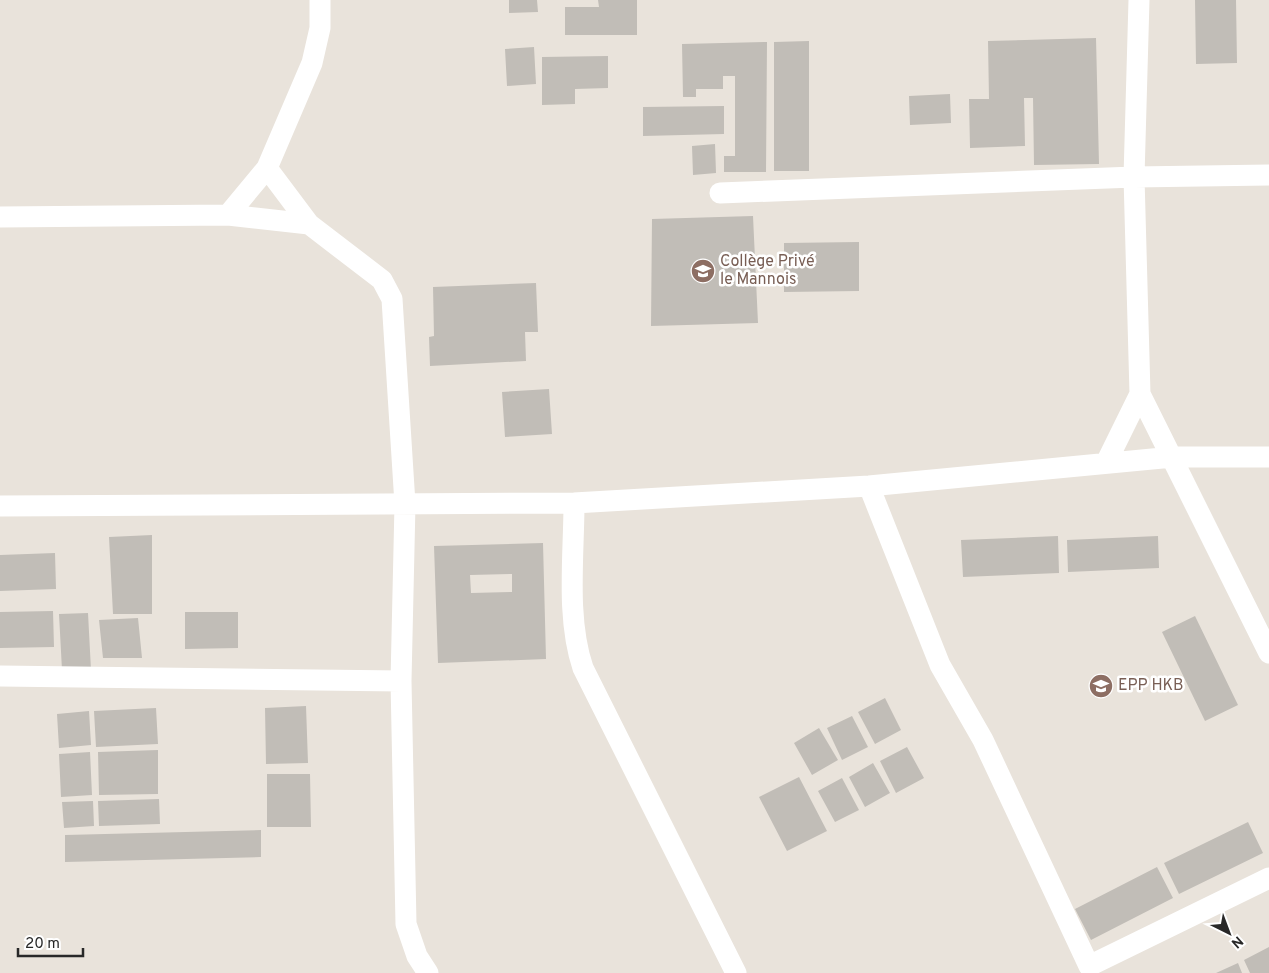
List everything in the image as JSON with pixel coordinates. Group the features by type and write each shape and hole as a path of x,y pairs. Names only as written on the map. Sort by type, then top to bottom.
{"street":[{"path":"228,215 267,168 312,64 320,28 320,0"},
{"path":"1140,0 1134,177 1140,394 1269,653"},
{"path":"267,168 309,224 382,280 392,299 405,504 402,681 406,924 417,956 428,973"},
{"path":"720,194 1134,177 1269,175"},
{"path":"0,217 228,215 309,224"},
{"path":"1106,463 1140,394"},
{"path":"0,506 574,503 869,486 1173,457 1269,456"},
{"path":"869,486 940,665 983,740 1083,970 1269,878"},
{"path":"574,503 575,646 583,668 736,973"},
{"path":"0,676 402,681"}],"building":[{"path":"509,0 537,0 538,12 509,13"},
{"path":"598,0 637,0 637,35 565,35 565,7 599,7"},
{"path":"1195,0 1236,0 1237,63 1196,64"},
{"path":"1096,38 1099,164 1034,165 1033,98 1024,98 1025,146 970,148 969,99 989,99 988,41"},
{"path":"809,41 809,171 774,171 774,42"},
{"path":"767,42 766,172 724,172 724,156 735,156 735,76 723,76 723,89 696,89 696,97 683,97 682,44"},
{"path":"534,47 536,84 507,86 505,49"},
{"path":"608,56 608,88 575,89 575,104 542,105 542,57"},
{"path":"950,94 951,123 910,125 909,96"},
{"path":"724,106 724,134 643,136 643,107"},
{"path":"715,144 716,173 693,175 692,146"},
{"name":"Collège Privé le Mannois","path":"753,216 758,323 651,326 652,219"},
{"path":"859,242 859,291 784,292 784,243"},
{"path":"536,283 538,332 525,332 526,361 430,366 429,337 434,336 433,287"},
{"path":"549,389 552,434 505,437 502,392"},
{"path":"152,535 152,614 113,614 109,537"},
{"path":"1058,536 1059,573 963,577 961,540"},
{"path":"1158,536 1159,568 1068,572 1067,540"},
{"path":"543,543 546,659 438,663 434,546","holes":["512,574 512,592 471,593 470,575"]},
{"path":"55,553 56,589 0,591 0,555"},
{"path":"53,611 54,647 0,648 0,612"},
{"path":"185,612 238,612 238,648 185,649"},
{"path":"88,613 91,670 62,670 59,614"},
{"path":"1195,616 1238,705 1205,721 1162,632"},
{"path":"138,618 142,658 103,658 99,620"},
{"path":"885,698 901,730 875,744 858,712"},
{"path":"306,706 308,763 266,764 265,708"},
{"path":"156,708 158,744 96,747 94,711"},
{"path":"89,711 91,745 59,748 57,714"},
{"path":"852,716 868,747 842,760 827,728"},
{"path":"819,728 838,760 812,775 794,743"},
{"path":"907,747 924,778 896,793 880,761"},
{"path":"158,750 158,794 99,795 98,752"},
{"path":"90,752 92,795 61,797 59,754"},
{"path":"873,763 890,793 865,807 849,777"},
{"path":"267,774 310,774 311,827 267,827"},
{"path":"799,777 827,831 787,851 759,797"},
{"path":"842,778 859,810 835,822 818,791"},
{"path":"159,799 160,824 99,826 98,801"},
{"path":"93,801 94,826 64,828 62,802"},
{"path":"1248,822 1263,853 1179,894 1164,863"},
{"path":"261,830 261,857 65,862 65,835"},
{"path":"1157,867 1173,898 1091,940 1075,909"},
{"path":"1269,947 1269,973 1250,973 1244,960"},
{"path":"1238,963 1242,973 1216,973"}],"place":[{"name":"Collège Privé le Mannois","path":"703,271"},
{"name":"EPP HKB","path":"1101,686"}]}
